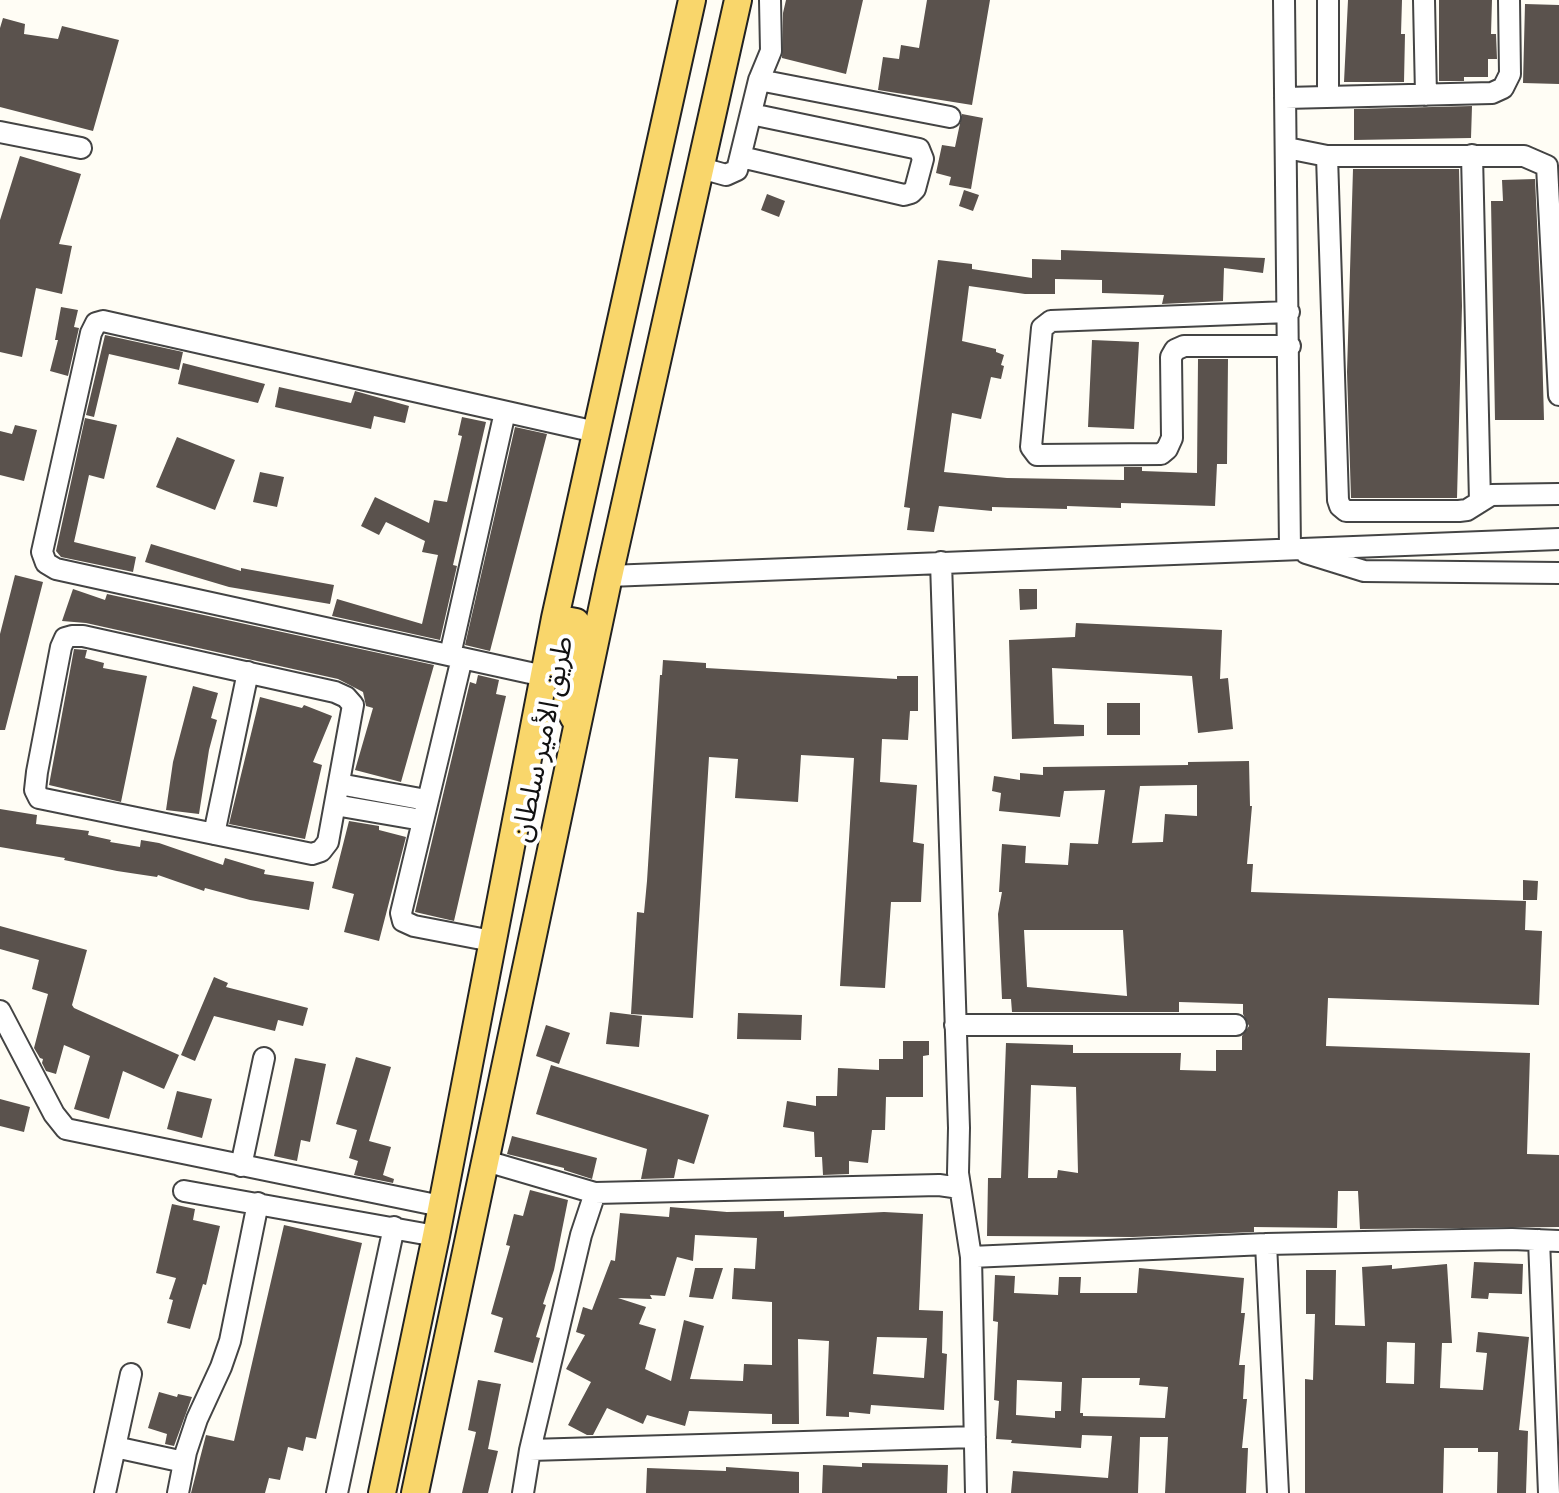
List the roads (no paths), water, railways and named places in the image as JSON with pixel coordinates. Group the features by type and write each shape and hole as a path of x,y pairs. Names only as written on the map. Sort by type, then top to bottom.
{"main road":[{"name":"طريق الأمير سلطان","path":"382,1493 436,1236 555,618 692,0"},
{"name":"طريق الأمير سلطان","path":"415,1493 609,576 738,0"},
{"path":"555,618 576,622 567,704 579,728"}],"street":[{"path":"701,168 732,174 737,170 759,80 773,43 770,0"},
{"path":"1284,0 1290,549"},
{"path":"1328,0 1328,97"},
{"path":"1424,0 1426,95"},
{"path":"1285,98 1492,93 1508,83 1509,0"},
{"path":"759,80 950,117"},
{"path":"741,157 904,195 915,189 923,159 919,149 751,114"},
{"path":"0,132 81,148"},
{"path":"1287,148 1327,156 1524,156 1553,166 1559,395"},
{"path":"1472,155 1480,502"},
{"path":"1327,156 1340,506 1346,511 1459,511 1498,494 1559,494"},
{"path":"1289,312 1051,321 1042,328 1031,447 1037,455 1161,454 1172,438 1171,357 1175,350 1184,346 1290,346"},
{"path":"1183,315 1184,346"},
{"path":"544,676 56,569 46,563 42,552 91,333 96,323 103,321 596,432"},
{"path":"492,941 414,926 403,921 401,913 505,412"},
{"path":"609,576 1559,539"},
{"path":"1290,549 1364,571 1559,573"},
{"path":"941,562 958,1173 971,1257 976,1493"},
{"path":"83,636 248,672 335,692 353,705 328,842 321,851 312,854 39,798 35,790 37,772 65,638 83,636"},
{"path":"214,834 248,672"},
{"path":"339,784 424,810"},
{"path":"335,805 424,810"},
{"path":"0,1011 54,1114 66,1129 441,1206"},
{"path":"955,1025 1236,1025"},
{"path":"241,1166 264,1058"},
{"path":"486,1161 595,1193 939,1185 960,1188"},
{"path":"184,1191 436,1236"},
{"path":"523,1493 530,1450 581,1235 595,1193"},
{"path":"178,1493 197,1419 230,1341 258,1203"},
{"path":"337,1493 394,1227"},
{"path":"971,1257 1266,1244 1549,1240 1549,1493"},
{"path":"1266,1244 1278,1493"},
{"path":"105,1493 131,1374"},
{"path":"530,1450 975,1437"},
{"path":"115,1447 184,1462"}]}
